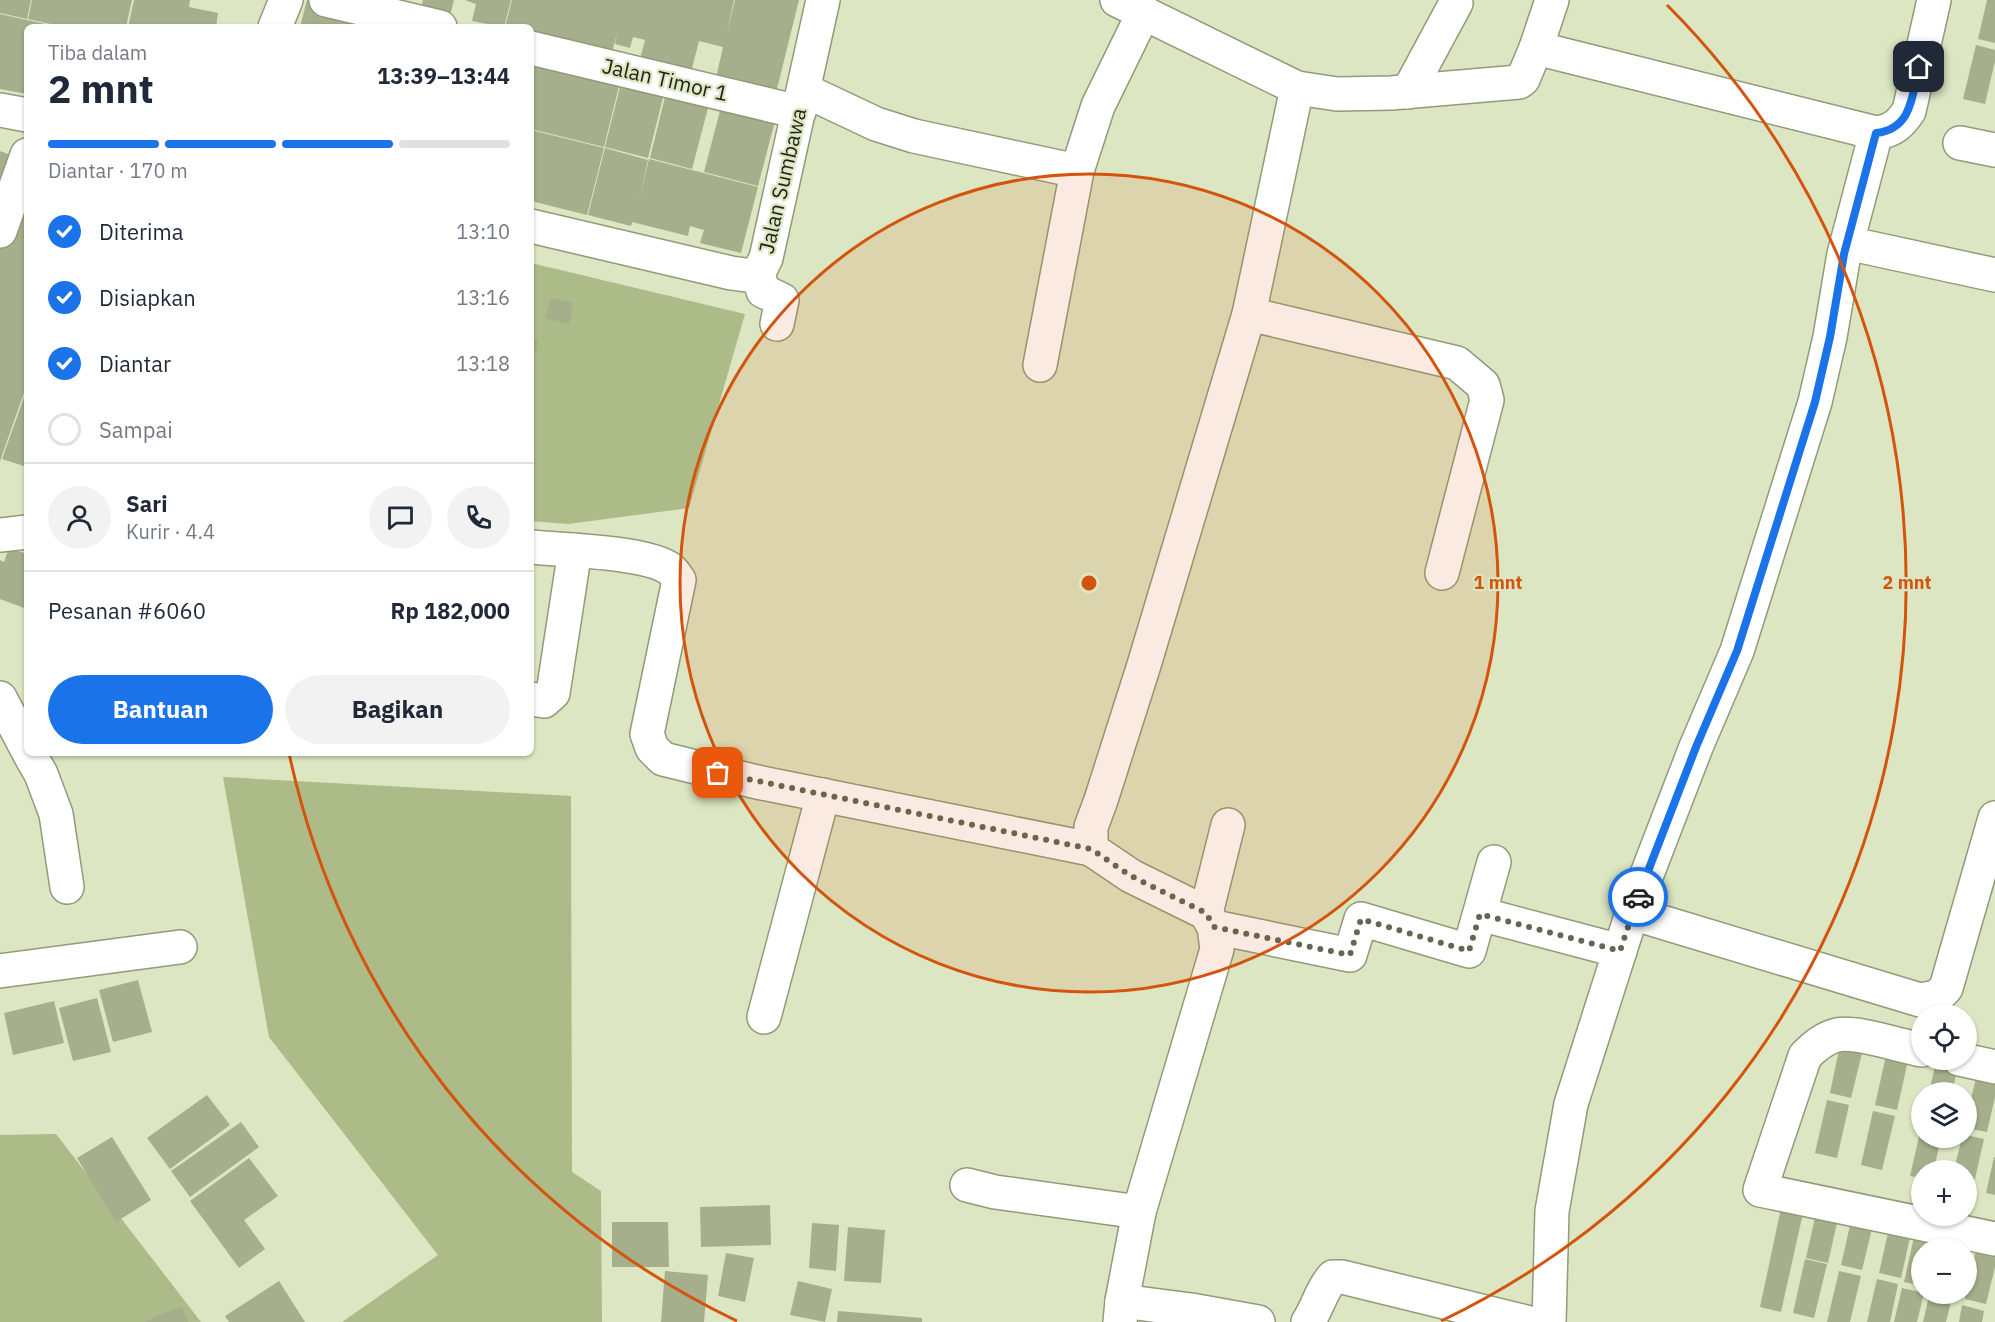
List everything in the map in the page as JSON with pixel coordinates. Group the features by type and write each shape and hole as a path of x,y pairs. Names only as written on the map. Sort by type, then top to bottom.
{"street":[{"path":"276,24 286,0"},
{"path":"326,0 427,24"},
{"name":"Jalan Sumbawa","path":"534,227 731,273 758,274 766,258 823,0"},
{"path":"1040,366 1077,171 1130,6 1297,88 1337,94 1408,92 1514,84 1523,79 1552,0"},
{"path":"1536,48 1876,133 1887,132 1899,125 1909,111 1934,0"},
{"path":"1408,92 1456,3"},
{"name":"Jalan Timor 1","path":"534,49 801,101 914,136 1077,171"},
{"path":"1091,849 1090,827 1101,800 1144,665 1249,314 1297,88"},
{"path":"0,110 24,115"},
{"path":"1549,1322 1552,1211 1571,1104 1632,913 1744,629 1815,402 1830,337 1847,243 1876,133"},
{"path":"1960,143 1995,150"},
{"path":"0,231 24,163"},
{"path":"1847,243 1995,275"},
{"path":"758,274 763,291 782,300 777,324"},
{"path":"1249,314 1457,363 1483,385 1487,400 1442,573"},
{"path":"0,535 24,532"},
{"path":"534,547 634,557 659,563 672,570 679,580 647,734 652,748 663,759 747,780 1091,849 1131,876 1210,920 1350,955 1361,919 1469,951 1494,862"},
{"path":"534,699 544,700 553,693 575,550"},
{"path":"0,698 24,743"},
{"path":"31,756 41,774 56,814 67,887"},
{"path":"764,1017 823,795"},
{"path":"1632,913 1920,1000 1937,997 1946,988 1995,818"},
{"path":"1228,825 1210,920 1217,949 1139,1212 1121,1311 1191,1310 1258,1322"},
{"path":"1480,914 1620,951"},
{"path":"0,971 180,947"},
{"path":"1911,1048 1843,1035 1830,1038 1815,1046 1805,1056 1760,1190 1995,1239"},
{"path":"1977,1063 1995,1067"},
{"path":"967,1185 995,1192 1139,1212"},
{"path":"1308,1322 1317,1308 1325,1286 1333,1277 1342,1277 1526,1322"}],"green space":[{"path":"534,264 745,314 689,508 568,524 534,521"},
{"path":"223,777 571,796 572,1172 601,1191 602,1322 342,1322 438,1255 269,1037"},
{"path":"56,1134 201,1322 0,1322 0,1135"}],"building":[{"path":"0,0 31,0 27,19 0,13"},
{"path":"32,0 132,0 127,24 50,24 28,19"},
{"path":"134,0 190,0 189,7 218,13 216,24 129,24"},
{"path":"307,0 395,22 395,24 301,24"},
{"path":"423,0 454,0 450,15 421,8"},
{"path":"465,0 511,0 505,24 472,21 476,4"},
{"path":"512,0 734,0 727,32 735,0 799,0 775,97 715,82 723,47 699,41 690,76 639,63 645,40 633,37 630,48 615,44 617,34 611,55 534,37 534,24 506,24"},
{"path":"1987,0 1995,0 1995,43 1978,39"},
{"path":"0,14 45,24 24,24 24,93 0,89"},
{"path":"1976,45 1995,50 1995,61 1985,104 1963,99"},
{"path":"534,56 621,78 604,147 534,130"},
{"path":"622,79 665,89 648,158 605,147"},
{"path":"665,97 708,108 692,169 650,158"},
{"path":"722,103 776,117 758,186 704,172"},
{"path":"534,131 604,148 587,215 534,202"},
{"path":"605,148 648,160 639,200 649,159 758,187 741,253 700,243 704,230 690,226 688,236 632,222 631,226 588,215"},
{"path":"0,151 16,157 0,189"},
{"path":"12,214 23,217 24,214 24,393 0,461 0,248"},
{"path":"551,298 573,303 569,324 545,318"},
{"path":"534,340 538,341 534,357"},
{"path":"24,397 24,466 2,459"},
{"path":"9,548 24,553 24,608 0,599 0,560 4,562"},
{"path":"138,980 152,1032 113,1042 99,990"},
{"path":"97,998 111,1052 73,1061 59,1008"},
{"path":"54,1001 64,1043 13,1055 4,1013"},
{"path":"1841,1040 1864,1045 1851,1098 1830,1093"},
{"path":"1887,1051 1909,1056 1897,1110 1875,1105"},
{"path":"1934,1070 1957,1070 1954,1082 1931,1082"},
{"path":"1977,1074 1995,1078 1995,1097 1987,1132 1977,1130 1977,1082 1975,1082"},
{"path":"207,1095 230,1125 170,1169 147,1138"},
{"path":"1827,1100 1849,1105 1837,1158 1815,1153"},
{"path":"1873,1111 1895,1116 1882,1170 1861,1165"},
{"path":"241,1122 259,1147 190,1197 171,1171"},
{"path":"112,1137 151,1200 116,1222 77,1158"},
{"path":"1977,1137 1984,1139 1977,1170 1977,1160 1956,1160 1959,1148 1977,1148"},
{"path":"1916,1148 1939,1148 1936,1160 1914,1160"},
{"path":"1995,1157 1995,1195 1986,1193"},
{"path":"249,1158 278,1196 244,1220 265,1249 239,1268 190,1201"},
{"path":"1783,1199 1805,1204 1781,1312 1760,1307"},
{"path":"1818,1204 1840,1209 1828,1263 1806,1258"},
{"path":"770,1205 771,1245 701,1247 700,1207"},
{"path":"1853,1212 1875,1216 1862,1270 1841,1265"},
{"path":"1891,1219 1911,1224 1913,1226 1901,1278 1879,1273"},
{"path":"612,1222 668,1222 669,1267 612,1267"},
{"path":"812,1223 839,1225 836,1271 809,1268"},
{"path":"848,1227 885,1230 881,1283 844,1281"},
{"path":"1916,1228 1938,1233 1937,1238 1914,1238"},
{"path":"1977,1245 1995,1250 1995,1267 1986,1304 1977,1302"},
{"path":"1911,1250 1911,1284 1904,1282"},
{"path":"726,1253 754,1258 745,1302 718,1296"},
{"path":"1805,1259 1827,1264 1814,1318 1793,1313"},
{"path":"665,1271 708,1275 704,1322 661,1322"},
{"path":"1839,1271 1861,1276 1850,1322 1827,1322"},
{"path":"1877,1279 1898,1284 1890,1322 1867,1322"},
{"path":"279,1281 305,1322 229,1322 225,1316"},
{"path":"798,1281 832,1289 825,1322 790,1315"},
{"path":"1902,1288 1911,1290 1911,1304 1921,1304 1917,1322 1894,1322"},
{"path":"1927,1304 1950,1304 1946,1322 1923,1322"},
{"path":"1962,1305 1984,1311 1982,1322 1959,1322"},
{"path":"182,1306 188,1322 144,1322"},
{"path":"838,1311 922,1318 922,1322 837,1322"}],"way so far":[{"path":"718,773 1091,849 1131,876 1197,907 1206,913 1214,927 1350,955 1361,919 1469,951 1480,914 1620,951 1638,897"}],"route":[{"path":"1638,897 1696,747 1737,651 1815,402 1830,337 1844,254 1876,133 1887,132 1899,125 1909,111 1919,67"}]}
